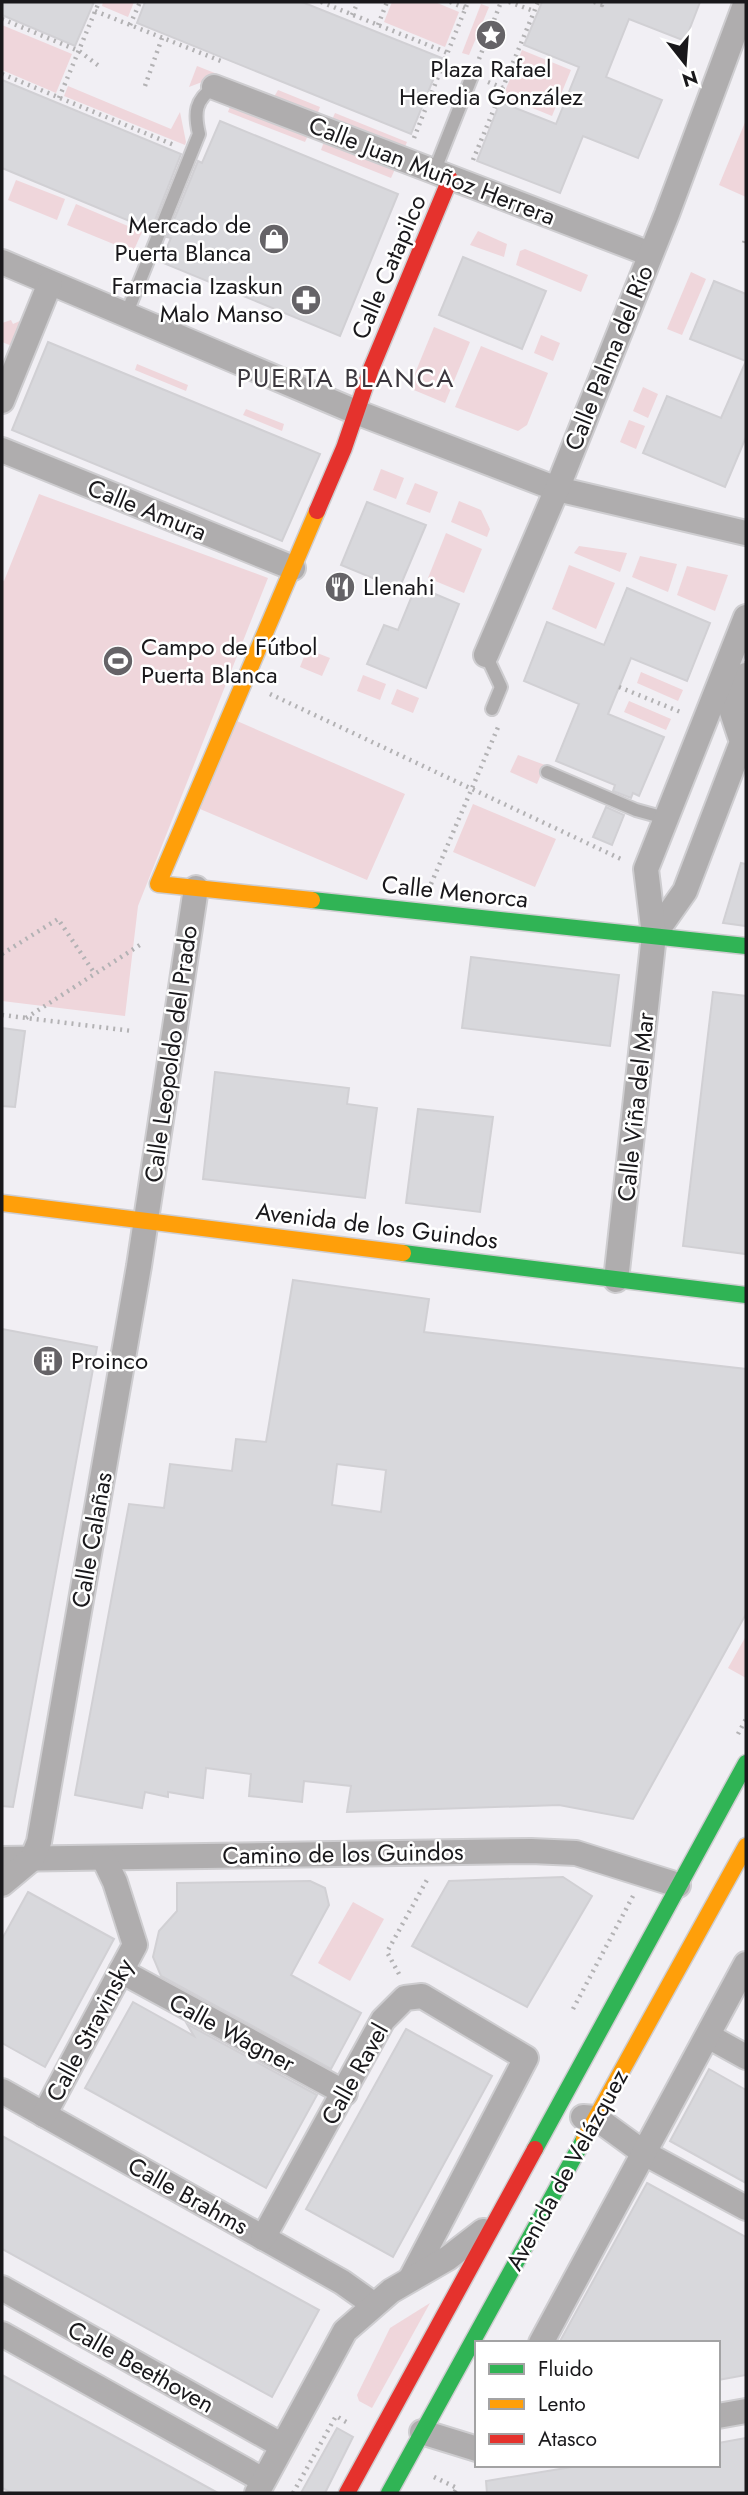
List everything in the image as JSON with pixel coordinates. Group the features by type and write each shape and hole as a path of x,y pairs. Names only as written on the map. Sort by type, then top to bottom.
{"main road":[{"name":"Calle Catapilco","path":"356,412 370,369 449,178"},
{"path":"244,682 356,412"},
{"name":"Calle Menorca","path":"244,682 158,884 746,946"},
{"name":"Avenida de los Guindos","path":"2,1203 746,1295"},
{"name":"Avenida de Velázquez","path":"346,2493 746,1763"},
{"name":"Avenida de Velázquez","path":"389,2493 596,2118 739,1872 746,1846"}],"street":[{"name":"Calle Palma del Río","path":"486,655 557,489 746,2"},
{"name":"Calle Juan Muñoz Herrera","path":"214,87 650,254"},
{"path":"2,262 356,412 557,489 746,533"},
{"path":"2,401 50,283"},
{"name":"Calle Amura","path":"2,450 293,568"},
{"name":"Calle Viña del Mar","path":"616,1280 654,935 646,869 746,617"},
{"name":"Calle Viña del Mar","path":"654,935 685,891 744,743 732,712 746,676"},
{"name":"Calle Leopoldo del Prado","path":"146,1221 196,888"},
{"name":"Calle Calañas","path":"32,1858 39,1842 146,1221"},
{"name":"Camino de los Guindos","path":"2,1859 531,1851 576,1853 678,1885"},
{"path":"2,1884 32,1858"},
{"name":"Calle Stravinsky","path":"44,2115 135,1945 104,1859"},
{"path":"542,2341 746,1964"},
{"name":"Calle Wagner","path":"121,1971 345,2093"},
{"name":"Calle Ravel","path":"263,2238 383,2020 405,1998 422,1996 526,2058"},
{"path":"708,2036 746,2057"},
{"name":"Avenida de Velázquez","path":"411,2278 526,2058"},
{"name":"Calle Brahms","path":"2,2091 263,2238 373,2304"},
{"path":"555,2115 596,2118 644,2153 746,2208"},
{"name":"Avenida de Velázquez","path":"260,2487 345,2331 373,2304 411,2278 448,2259 495,2222"},
{"name":"Calle Beethoven","path":"2,2288 281,2445"},
{"name":"Calle Beethoven","path":"2,2334 260,2487"},
{"path":"720,2416 746,2411"},
{"path":"422,2432 475,2448"}],"lane":[{"name":"Calle Catapilco","path":"449,178 472,76"},
{"path":"126,315 199,134 196,106 214,87"},
{"name":"Calle Palma del Río","path":"486,655 501,687 497,712"},
{"path":"547,772 636,810 665,818"}],"path":[{"path":"59,98 99,2"},
{"path":"130,25 140,2"},
{"path":"321,2 448,53 468,2"},
{"path":"352,15 358,2"},
{"path":"378,25 387,2"},
{"path":"450,2 466,8"},
{"path":"472,76 501,2"},
{"path":"509,2 534,11"},
{"path":"449,178 538,2"},
{"path":"594,2 602,5 603,2"},
{"path":"2,19 79,51 99,66"},
{"path":"145,86 162,38"},
{"path":"404,161 443,64"},
{"path":"2,74 191,152"},
{"path":"244,682 646,869"},
{"path":"619,687 704,722"},
{"path":"424,911 426,896 471,789 497,712"},
{"path":"3,953 58,919 94,974"},
{"path":"26,1018 143,943"},
{"path":"2,1015 132,1031"},
{"path":"399,1974 387,1952 428,1878"},
{"path":"293,2493 336,2416 351,2425 346,2433"},
{"path":"435,2476 457,2488 454,2493"}],"shaded area":[{"path":"103,2 134,2 128,17 102,6"},
{"path":"392,2 435,2 459,12 445,47 384,22"},
{"path":"481,4 489,7 469,55 462,53"},
{"path":"2,25 72,54 56,93 2,70"},
{"path":"522,50 571,70 552,116 503,96"},
{"path":"197,66 230,79 215,77 189,87"},
{"path":"68,86 171,129 180,112 185,145 64,96"},
{"path":"278,90 320,107 317,115 274,97"},
{"path":"232,101 310,131 305,142 228,112"},
{"path":"335,113 407,142 404,149 332,120"},
{"path":"746,120 746,197 719,185"},
{"path":"325,139 396,167 391,178 321,150"},
{"path":"16,180 65,199 57,220 8,200"},
{"path":"76,204 142,232 133,252 67,225"},
{"path":"478,231 507,244 504,257 470,245"},
{"path":"525,249 588,275 581,292 516,265 520,251"},
{"path":"691,272 706,279 682,335 667,329"},
{"path":"11,320 13,324 22,320 12,346 2,342 2,323"},
{"path":"434,327 470,342 445,403 409,388"},
{"path":"541,335 560,343 553,361 534,353"},
{"path":"481,346 548,373 527,425 518,431 455,407"},
{"path":"137,364 188,385 186,391 135,370"},
{"path":"643,387 658,394 648,418 633,411"},
{"path":"246,409 284,424 282,431 243,415"},
{"path":"629,420 645,426 636,449 620,442"},
{"path":"381,469 404,478 396,499 373,490"},
{"path":"415,483 438,492 430,513 406,504"},
{"name":"Campo de Fútbol Puerta Blanca","path":"39,494 268,578 138,906 125,1016 2,1001 2,580 4,581"},
{"path":"459,501 481,510 490,529 487,537 451,522"},
{"path":"446,533 482,549 464,593 428,578"},
{"path":"579,546 627,553 620,572 574,553"},
{"path":"640,556 677,564 668,592 632,577"},
{"path":"569,565 615,583 596,629 552,609"},
{"path":"687,566 728,575 715,611 677,595"},
{"path":"307,649 330,658 322,676 300,667"},
{"path":"641,672 683,690 678,701 637,683"},
{"path":"363,675 386,684 380,700 357,691"},
{"path":"397,689 419,698 413,713 391,704"},
{"path":"629,701 671,719 666,730 624,712"},
{"path":"237,721 405,794 367,880 200,809"},
{"path":"518,755 545,765 537,784 510,772"},
{"path":"473,804 556,839 535,887 453,852"},
{"path":"746,1636 746,1678 728,1668"},
{"path":"353,1902 384,1919 350,1981 318,1963"},
{"path":"430,2303 372,2408 359,2401 357,2395 390,2328"}],"building":[{"path":"2,2 94,2 75,46 2,15"},
{"path":"145,2 302,2 442,58 411,134 137,23"},
{"path":"542,2 700,2 685,41 629,19 606,77 662,100 638,158 583,136 560,193 477,161 500,102 556,124 579,67 524,45"},
{"path":"2,80 181,154 151,230 2,168"},
{"name":"Mercado de Puerta Blanca","path":"220,121 398,194 340,336 161,262 171,238 167,237 198,161 202,163"},
{"path":"463,257 546,291 522,349 439,315"},
{"path":"714,281 746,294 746,361 690,339"},
{"path":"48,342 320,454 282,541 12,430"},
{"path":"746,361 746,437 725,487 643,453 667,396 721,418"},
{"path":"367,502 426,525 399,589 341,565"},
{"path":"416,586 459,604 426,688 367,664 384,625 398,630"},
{"path":"627,588 710,623 687,681 631,658 608,714 664,737 639,796 633,793 631,798 613,791 615,785 556,761 579,704 524,681 547,622 604,645"},
{"path":"606,807 624,815 612,845 593,837"},
{"path":"741,863 746,864 746,926 723,923"},
{"path":"471,957 619,975 610,1046 462,1028"},
{"path":"713,992 746,996 746,1254 683,1246"},
{"path":"2,1028 25,1031 15,1107 2,1106"},
{"path":"215,1072 349,1088 347,1104 377,1108 365,1198 203,1179"},
{"path":"418,1109 493,1117 480,1212 406,1203"},
{"path":"293,1280 429,1299 424,1332 746,1369 746,1614 633,1819 559,1805 347,1812 351,1786 304,1781 302,1802 249,1796 251,1774 206,1768 203,1798 168,1792 168,1797 145,1792 142,1808 75,1795 129,1504 164,1508 170,1464 232,1471 236,1439 266,1442","holes":["337,1464 386,1470 381,1512 332,1505"]},
{"path":"2,1329 97,1347 13,1807 2,1806"},
{"path":"563,1877 592,1896 527,2007 412,1946 449,1881"},
{"path":"310,1881 325,1888 329,1905 291,1975 361,2013 331,2069 161,1976 153,1957 159,1931 177,1911 177,1883"},
{"path":"28,1892 114,1939 45,2067 2,2043 2,1939"},
{"path":"133,2002 194,2036 187,2024 317,2095 266,2188 85,2088"},
{"path":"406,2029 492,2076 393,2257 306,2209"},
{"path":"709,2069 746,2090 746,2183 670,2141"},
{"path":"2,2136 319,2310 272,2397 2,2249"},
{"path":"647,2183 746,2237 746,2375 720,2380 720,2341 560,2341"},
{"path":"2,2375 218,2493 12,2493 2,2488"},
{"path":"337,2428 353,2437 325,2493 301,2493"},
{"path":"746,2438 746,2493 487,2493 486,2481 572,2467 720,2467 720,2443"}],"traffic: fast":[{"path":"312,900 746,946"},
{"path":"403,1253 746,1295"},
{"path":"535,2149 746,1763"},
{"path":"389,2493 584,2139"}],"traffic: slow":[{"path":"312,900 158,884 317,511"},
{"path":"2,1203 403,1253"},
{"path":"584,2139 746,1846"}],"traffic: jam":[{"path":"317,511 344,448 371,369 450,179"},
{"path":"347,2493 535,2149"}],"place":[{"name":"Plaza Rafael Heredia González","path":"491,35"},
{"name":"Mercado de Puerta Blanca","path":"274,239"},
{"name":"Farmacia Izaskun Malo Manso","path":"306,300"},
{"name":"Llenahi","path":"340,587"},
{"name":"Campo de Fútbol Puerta Blanca","path":"118,661"},
{"name":"Proinco","path":"48,1361"}],"district":[{"name":"PUERTA BLANCA","path":"346,378"}]}
